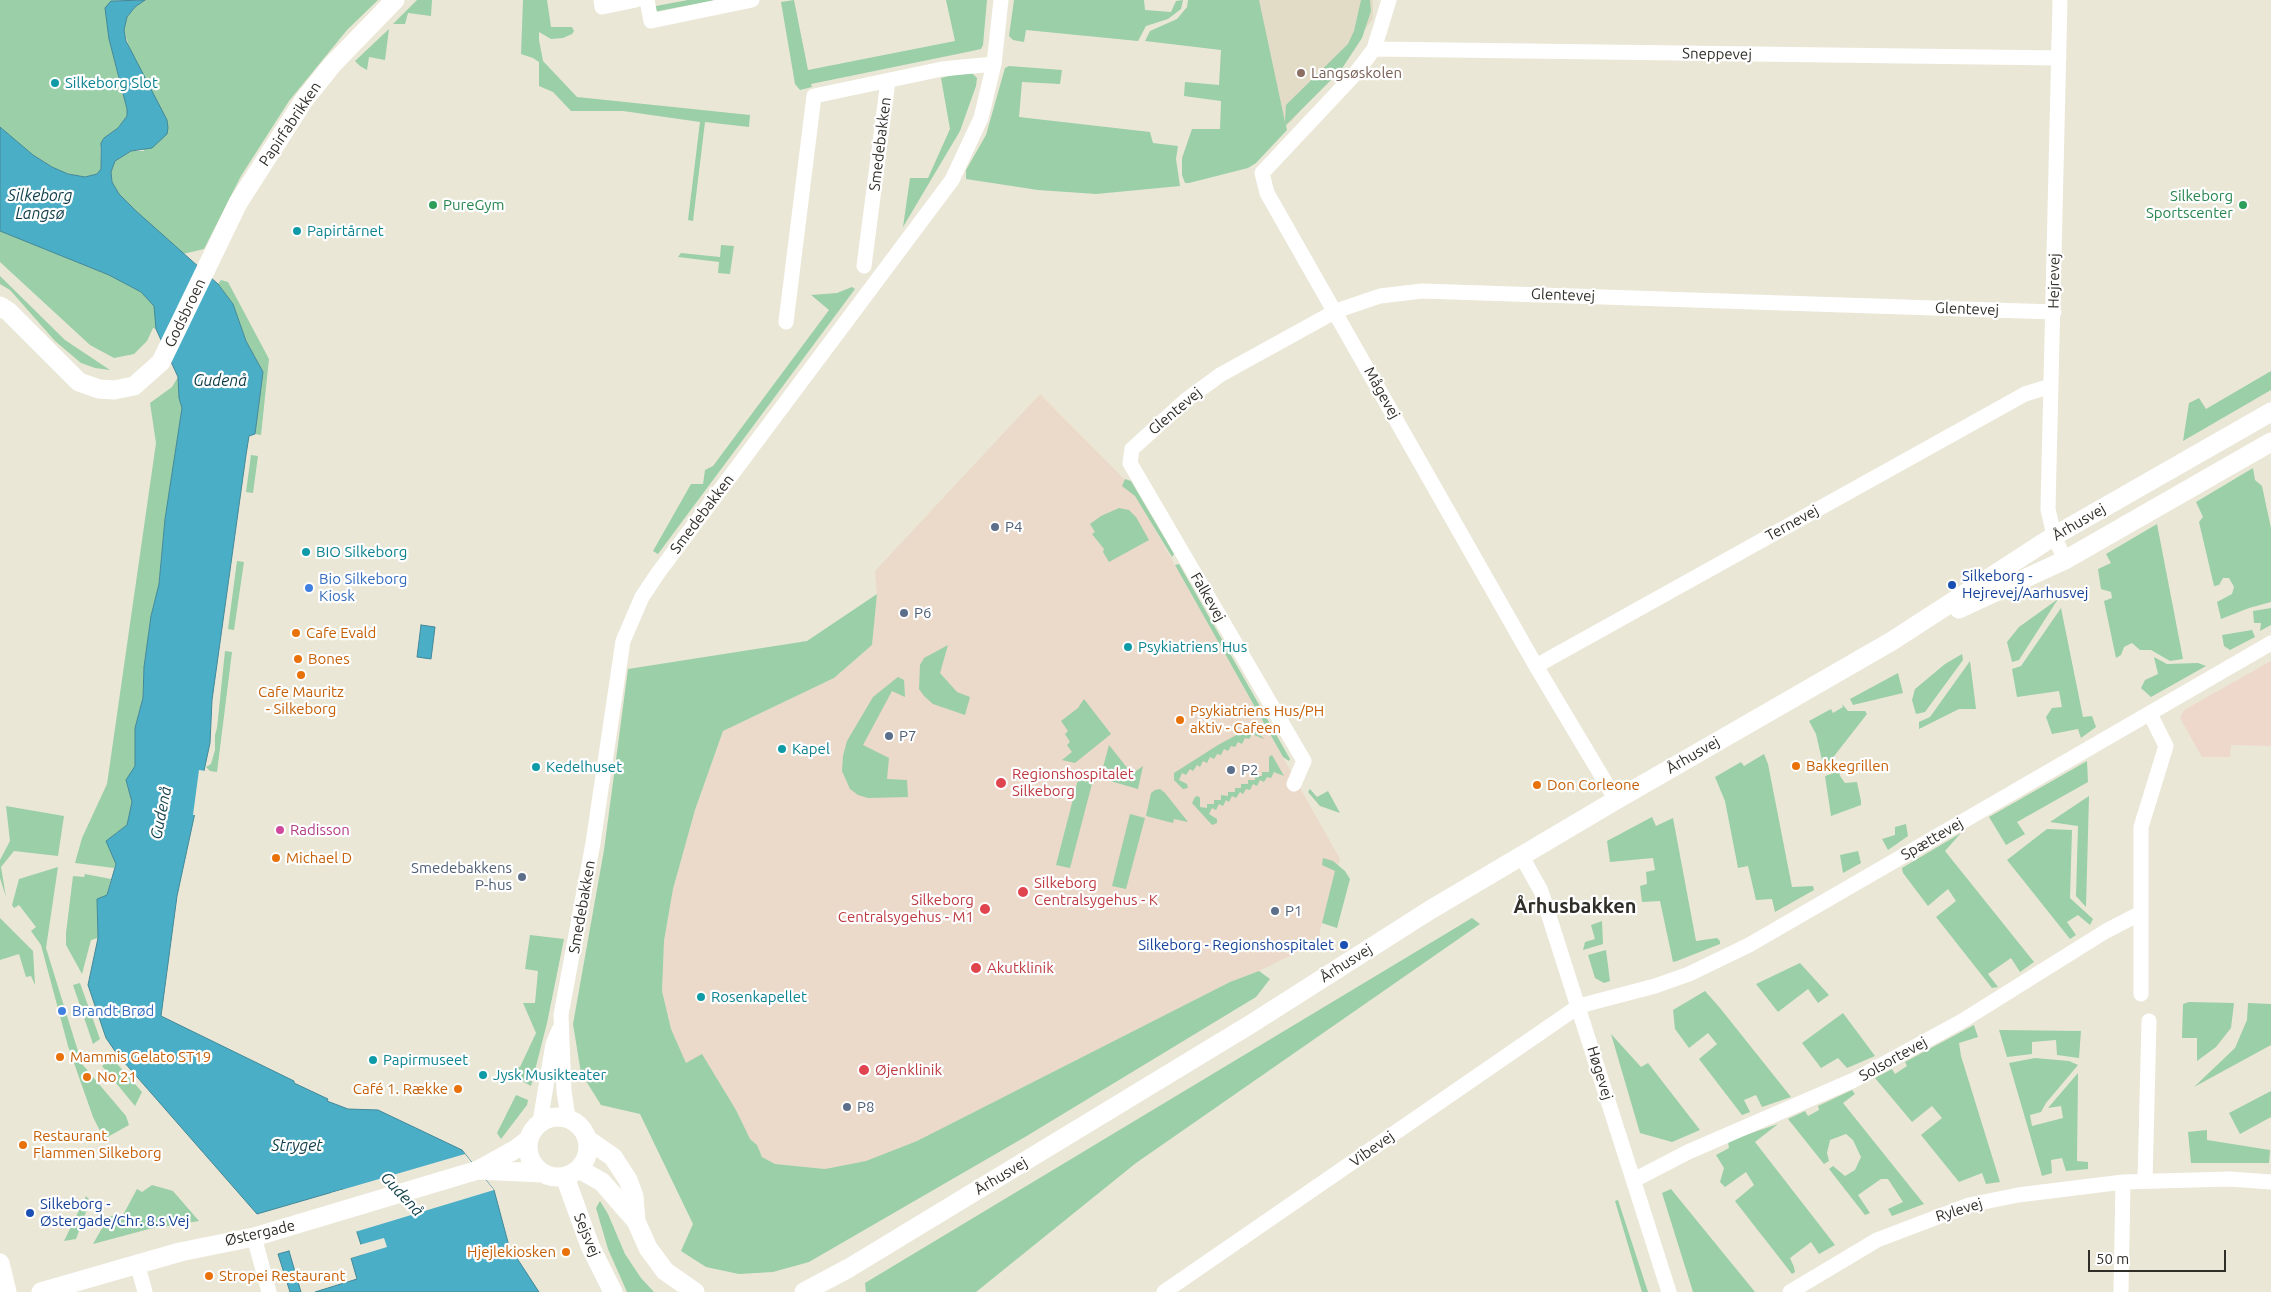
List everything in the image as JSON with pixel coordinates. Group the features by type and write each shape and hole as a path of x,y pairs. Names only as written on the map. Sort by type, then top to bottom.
{"street":[{"name":"Papirfabrikken","path":"209,264 238,203 304,100 332,65 395,0"},
{"path":"601,0 602,7 636,0"},
{"path":"647,0 651,21 752,0"},
{"name":"Smedebakken","path":"540,1122 552,1044 560,1026 593,843 623,641 632,619 658,573 952,180 981,118 994,64 1001,0"},
{"name":"Mågevej","path":"1389,0 1374,49 1355,74 1262,173 1267,193 1336,311 1536,666 1616,800"},
{"name":"Hejrevej","path":"2060,0 2048,509 2054,536 2065,560"},
{"name":"Sneppevej","path":"1374,49 2059,58"},
{"name":"Smedebakken","path":"786,322 814,96 942,69 994,64"},
{"name":"Smedebakken","path":"864,266 888,80"},
{"name":"Godsbroen","path":"0,306 10,312 79,382 99,389 114,390 134,386 161,362 209,264"},
{"name":"Glentevej","path":"1130,463 1132,449 1186,400 1255,354 1336,311 1380,296 1422,291 2054,312"},
{"name":"Ternevej","path":"1536,666 2025,394 2051,386"},
{"name":"Århusvej","path":"804,1292 848,1268 1251,1024 1430,910 1892,641 2054,536 2271,412"},
{"name":"Århusvej","path":"1892,641 2065,560 2271,442"},
{"name":"Falkevej","path":"1130,463 1304,761 1294,784"},
{"name":"Spættevej","path":"1579,1006 1655,986 1688,974 1750,945 2271,644"},
{"path":"2141,994 2139,914 2141,827 2166,746 2150,714"},
{"name":"Høgevej","path":"1522,857 1541,891 1669,1292"},
{"name":"Solsortevej","path":"1634,1180 1688,1152 1854,1080 1962,1021 2106,931 2139,914"},
{"name":"Vibevej","path":"1164,1292 1579,1006"},
{"path":"2145,1181 2149,1021"},
{"name":"Smedebakken","path":"560,1026 568,1118"},
{"path":"636,1222 634,1196 628,1180 613,1157 588,1139 579,1124 568,1118 554,1117 540,1122 529,1138 528,1154 536,1168 550,1176 572,1173 602,1182 636,1222 656,1260 676,1280 695,1292"},
{"name":"Østergade","path":"41,1292 213,1243 254,1237 337,1214 478,1170 516,1149 529,1138"},
{"path":"572,1173 588,1155 588,1139"},
{"name":"Østergade","path":"478,1170 543,1173"},
{"name":"Sejsvej","path":"572,1173 590,1246 613,1292"},
{"name":"Rylevej","path":"1790,1292 1877,1240 1969,1205 2018,1195 2123,1182 2230,1179 2271,1182"},
{"path":"2121,1292 2123,1182"},
{"path":"254,1237 269,1292"},
{"path":"0,1263 7,1292"},
{"path":"137,1264 145,1292"}],"shaded area":[{"name":"Langsøskolen","path":"1254,0 1373,0 1373,19 1292,121 1286,126"},
{"name":"Regionshospitalet Silkeborg","path":"1040,394 1130,485 1340,859 1320,930 1320,941 1259,971 1230,982 917,1141 866,1161 825,1169 775,1164 762,1157 757,1145 750,1139 736,1110 702,1055 686,1063 671,1029 662,991 664,941 673,889 695,810 723,731 834,678 872,645 877,594 875,571"},
{"path":"2271,661 2271,746 2231,745 2230,757 2202,757 2180,718 2184,710"}],"green space":[{"path":"0,0 118,0 111,1 109,39 127,109 127,116 118,128 104,138 100,148 101,169 97,174 85,177 68,174 52,167 33,155 0,127"},
{"path":"145,0 378,0 347,30 289,101 241,176 204,249 183,254 135,211 119,194 112,182 111,172 115,161 131,151 144,151 131,53 124,30 127,17 135,7"},
{"path":"417,0 432,0 431,16 408,13 405,24 393,24"},
{"path":"523,0 547,0 551,27 572,27 574,31 572,34 563,38 551,39 539,32 539,40 543,61 577,97 750,115 749,127 705,122 693,221 688,220 700,122 623,111 571,111 553,92 539,86 539,62 521,54"},
{"path":"688,0 716,0 653,12 653,8 656,6"},
{"path":"794,0 808,70 955,41 946,0 987,0 983,45 981,49 811,84 812,87 800,90 795,84 781,2"},
{"path":"1014,0 1144,0 1145,10 1171,12 1176,1 1183,0 1181,9 1168,19 1146,26 1138,41 1026,30 1024,42 1013,40 1009,36"},
{"path":"1188,0 1259,0 1285,122 1286,105 1348,44 1354,31 1361,0 1370,0 1371,11 1362,38 1341,70 1286,125 1287,130 1256,163 1248,168 1185,183 1182,175 1182,158 1192,129 1220,129 1221,101 1184,96 1185,82 1219,85 1221,50 1145,41 1150,31 1177,19 1187,7"},
{"path":"389,29 385,60 369,57 367,70 360,66 355,61"},
{"path":"1009,66 1062,70 1060,84 1022,82 1019,117 1150,132 1153,143 1178,146 1176,159 1180,186 1096,194 1038,190 966,179 966,170 986,135 1005,68"},
{"path":"972,73 977,78 976,86 960,131 903,227 910,178 928,178 950,129 941,78"},
{"path":"0,231 109,275 141,292 154,306 156,329 153,328 147,341 134,354 114,358 90,345 0,262"},
{"path":"721,245 734,246 730,274 718,273 719,262 678,257 681,253 720,257"},
{"path":"0,276 65,340 110,370 95,368 81,363 55,341 10,290 0,284"},
{"path":"221,280 228,282 269,359 261,435 255,434 263,372 246,341 233,304 218,284"},
{"path":"852,287 855,289 658,554 653,551 691,484 703,484 705,470 713,466 829,310 811,295 837,293"},
{"path":"2271,371 2271,390 2183,441 2189,403 2199,398 2206,409"},
{"path":"178,377 179,398 182,408 165,519 159,584 151,616 144,667 143,698 135,728 135,766 126,780 132,802 127,825 106,841 116,863 114,868 75,863 82,838 107,784 156,443 150,403 172,387"},
{"path":"251,455 258,456 253,493 246,492"},
{"path":"2253,468 2255,480 2262,486 2271,528 2271,602 2221,619 2217,602 2232,594 2234,587 2229,578 2223,578 2219,585 2214,586 2199,522 2203,517 2196,502"},
{"path":"1125,479 1131,481 1174,554 1172,557 1135,496 1122,486"},
{"path":"1119,508 1129,510 1136,517 1149,540 1109,562 1103,552 1104,549 1092,534 1095,532 1090,524 1101,516"},
{"path":"2157,524 2183,659 2170,661 2151,650 2140,650 2132,643 2124,647 2121,655 2116,658 2104,601 2112,598 2111,592 2101,589 2098,569 2111,563 2106,554"},
{"path":"237,561 244,562 234,630 228,629"},
{"path":"1179,564 1290,759 1289,761 1283,757 1175,565"},
{"path":"877,594 872,645 834,678 723,731 695,810 673,889 664,941 662,991 671,1029 686,1063 702,1054 736,1110 750,1139 757,1145 762,1157 775,1164 825,1169 866,1161 917,1141 1230,982 1259,971 1270,979 1256,997 1025,1137 809,1262 773,1272 739,1274 706,1267 681,1251 693,1224 640,1114 601,1105 581,1073 573,1024 604,850 628,669 807,641"},
{"path":"2058,599 2019,660 2012,662 2007,642 2019,627"},
{"path":"2061,608 2083,717 2092,716 2096,727 2081,738 2078,729 2052,734 2046,717 2052,708 2062,707 2059,691 2017,697 2012,669 2021,666"},
{"path":"2271,608 2271,625 2260,631 2261,623 2254,623 2253,611"},
{"path":"2252,630 2255,637 2230,650 2224,646 2222,635"},
{"path":"948,645 940,673 957,692 970,697 965,715 933,704 919,689 920,665 924,658"},
{"path":"225,651 232,652 217,772 210,771 206,767 211,764 215,750 215,735"},
{"path":"1962,654 1963,660 1925,712 1916,714 1912,700 1915,689 1945,664"},
{"path":"2154,657 2167,664 2198,663 2206,666 2151,697 2141,688 2145,680 2158,674"},
{"path":"1970,661 1976,709 1959,709 1919,729 1919,722 1930,717"},
{"path":"1898,673 1903,693 1853,705 1850,699"},
{"path":"898,677 904,680 905,697 892,691 863,745 889,758 887,779 907,780 908,797 868,798 858,795 850,789 842,771 843,756 847,741 873,697"},
{"path":"1084,699 1111,734 1075,763 1062,760 1072,752 1067,745 1070,742 1065,734 1068,731 1061,721 1078,708"},
{"path":"1842,704 1848,711 1865,711 1867,714 1824,769 1816,734 1809,721 1831,709 1833,713 1843,707"},
{"path":"1253,726 1264,739 1252,734 1249,739 1245,738 1242,744 1238,742 1235,747 1231,746 1228,751 1224,749 1221,755 1217,754 1214,759 1210,757 1207,763 1203,761 1200,767 1197,765 1193,771 1190,769 1186,775 1182,773 1179,780 1187,784 1188,788 1183,789 1174,780 1174,773 1218,745"},
{"path":"1109,745 1132,774 1143,766 1138,789 1100,778"},
{"path":"1764,754 1768,764 1792,887 1813,886 1814,890 1775,912 1772,899 1756,900 1748,866 1738,868 1725,801 1715,777 1741,762 1744,766"},
{"path":"1272,755 1284,776 1274,772 1271,778 1267,777 1264,782 1260,780 1257,786 1253,784 1250,790 1246,789 1243,794 1240,792 1236,798 1232,796 1229,802 1226,800 1223,806 1219,804 1216,810 1212,808 1209,814 1217,819 1217,823 1212,825 1192,803 1195,797 1198,796 1200,798 1200,807 1207,808 1207,804 1214,804 1214,800 1221,800 1221,795 1228,796 1228,792 1235,792 1235,788 1241,788 1241,784 1248,784 1248,780 1255,780 1255,776 1262,776 1262,772 1269,772 1269,757"},
{"path":"2087,761 2088,782 2017,822 2025,834 2006,845 1989,817"},
{"path":"1835,768 1845,783 1857,782 1861,805 1831,816 1825,776 1831,774"},
{"path":"1079,776 1093,780 1070,868 1056,865"},
{"path":"1160,789 1188,822 1174,819 1173,823 1146,816 1151,793"},
{"path":"1310,789 1317,797 1328,791 1340,813 1320,806 1308,792"},
{"path":"2089,796 2086,907 2076,896 2078,826 2050,822"},
{"path":"6,806 64,816 58,856 14,851 1,867 6,897 0,878 0,860 10,841"},
{"path":"1130,814 1145,818 1126,889 1112,886"},
{"path":"1652,817 1656,826 1673,818 1696,941 1717,938 1720,941 1720,944 1673,962 1660,901 1642,902 1640,886 1647,884 1646,872 1655,870 1653,858 1610,862 1607,841"},
{"path":"1906,824 1908,836 1888,850 1882,839 1895,835 1895,827"},
{"path":"2047,829 2072,830 2070,898 2093,919 2090,925 2078,915 2067,922 2076,935 2070,939 2007,860"},
{"path":"1961,833 1945,851 2034,962 2020,972 2011,958 1988,974 1998,987 1992,988 1936,917 1956,901 1948,889 1928,906 1903,873 1902,868"},
{"path":"1858,851 1861,863 1843,873 1840,855"},
{"path":"1323,858 1333,861 1345,871 1350,879 1337,928 1322,923 1335,871 1322,865"},
{"path":"58,867 46,948 82,1064 126,1116 129,1125 104,1139 93,1117 68,1046 41,945 31,931 36,927 19,905 14,908 12,905 19,879"},
{"path":"85,874 111,879 107,895 97,899 98,938 91,940 82,974 66,945 66,933 73,876 84,877"},
{"path":"0,918 33,951 35,985 31,976 26,977 19,954 0,960"},
{"path":"1472,918 1480,924 1136,1163 976,1292 866,1292 865,1283"},
{"path":"1602,921 1603,944 1583,950 1585,942 1595,939 1591,925"},
{"path":"530,935 564,939 547,1023 531,1086 511,1075 515,1066 520,1067 536,1033 523,1003 535,1003 538,971 525,969"},
{"path":"1606,950 1610,981 1604,983 1595,978 1588,955"},
{"path":"1800,963 1829,995 1818,1003 1808,989 1778,1012 1756,984"},
{"path":"80,983 100,1039 93,1044 73,985"},
{"path":"1705,991 1791,1097 1762,1107 1756,1095 1744,1100 1750,1112 1742,1115 1699,1059 1717,1044 1708,1033 1689,1048 1675,1029 1673,1010"},
{"path":"2189,1002 2234,1003 2231,1028 2216,1047 2197,1061 2197,1038 2182,1038 2183,1004"},
{"path":"2248,1003 2271,1004 2271,1045 2194,1087 2235,1048 2247,1020"},
{"path":"1843,1013 1875,1056 1847,1068 1838,1058 1821,1068 1802,1043"},
{"path":"1974,1025 1978,1037 1959,1043 1961,1056 2000,1182 1986,1184 1982,1173 1959,1182 1921,1135 1942,1118 1932,1106 1912,1122 1875,1078 1892,1069 1895,1074 1907,1066 1905,1062"},
{"path":"1999,1030 2081,1031 2079,1058 2057,1055 2056,1040 2032,1042 2032,1054 2007,1057"},
{"path":"1611,1034 1641,1067 1648,1063 1700,1130 1672,1142 1640,1133"},
{"path":"112,1058 142,1092 135,1106 102,1066"},
{"path":"2035,1058 2069,1061 2078,1065 2046,1103 2041,1112 2030,1115 2032,1126 2063,1118 2061,1106 2048,1108 2078,1073 2077,1161 2088,1162 2088,1169 2066,1171 2062,1158 2051,1160 2052,1173 2042,1176 2009,1063"},
{"path":"1852,1090 1855,1094 1843,1103 1924,1204 1892,1216 1888,1209 1903,1202 1888,1179 1881,1179 1858,1195 1870,1213 1865,1215 1829,1169 1833,1166 1845,1176 1855,1170 1861,1157 1853,1140 1846,1134 1830,1140 1827,1153 1829,1161 1824,1164 1788,1119 1805,1111 1808,1116 1819,1110 1818,1106"},
{"path":"2271,1091 2271,1117 2240,1134 2229,1113"},
{"path":"516,1095 528,1100 527,1105 501,1139 497,1133"},
{"path":"1778,1124 1755,1142 1835,1245 1819,1254 1811,1242 1790,1258 1795,1272 1792,1274 1735,1201 1754,1185 1746,1172 1725,1187 1720,1182 1724,1168 1716,1155 1729,1148 1728,1141"},
{"path":"2207,1130 2207,1140 2270,1150 2269,1163 2191,1163 2188,1132"},
{"path":"152,1185 173,1191 199,1221 149,1229 93,1244 109,1216 122,1217 137,1189 142,1192"},
{"path":"1671,1189 1755,1292 1693,1292 1662,1193"},
{"path":"86,1196 90,1201 76,1239 64,1241"},
{"path":"1618,1200 1648,1292 1642,1292 1615,1201"},
{"path":"600,1201 608,1214 625,1254 641,1278 654,1292 627,1292 608,1249 596,1208"}],"water":[{"path":"145,0 135,7 127,17 124,30 126,41 167,120 167,134 152,148 131,151 115,161 111,172 112,182 119,194 136,211 218,284 233,304 246,341 263,372 255,434 249,436 246,455 212,700 210,743 177,896 161,1016 294,1081 294,1083 328,1099 327,1101 348,1109 378,1110 462,1150 494,1190 509,1246 539,1292 315,1292 357,1279 351,1258 364,1254 343,1189 257,1214 117,1054 106,1038 88,985 98,938 97,899 107,895 116,864 106,841 127,825 132,802 126,780 135,766 135,728 143,698 144,667 151,616 159,584 165,519 182,408 179,398 178,377 156,329 154,306 141,292 109,275 0,231 0,127 33,155 52,167 68,174 85,177 97,174 101,169 101,143 104,138 118,128 127,116 127,109 109,39 105,8 111,1"},
{"path":"421,625 435,627 431,659 417,657"},
{"path":"289,1251 301,1292 290,1292 278,1254"}],"pier":[{"path":"199,770 206,771 198,815 193,815"},
{"path":"465,1154 494,1190 355,1232 341,1192 331,1195 331,1193"},
{"path":"384,1238 387,1247 351,1258 351,1255 361,1252 359,1245"}],"place":[{"name":"Langsøskolen","path":"1301,73"},
{"name":"Silkeborg Slot","path":"55,83"},
{"name":"PureGym","path":"433,205"},
{"name":"Silkeborg Sportscenter","path":"2243,205"},
{"name":"Papirtårnet","path":"297,231"},
{"name":"P4","path":"995,527"},
{"name":"BIO Silkeborg","path":"306,552"},
{"name":"Silkeborg - Hejrevej/Aarhusvej","path":"1952,585"},
{"name":"Bio Silkeborg Kiosk","path":"309,588"},
{"name":"P6","path":"904,613"},
{"name":"Cafe Evald","path":"296,633"},
{"name":"Psykiatriens Hus","path":"1128,647"},
{"name":"Bones","path":"298,659"},
{"name":"Cafe Mauritz - Silkeborg","path":"301,675"},
{"name":"Psykiatriens Hus/PH aktiv - Cafeen","path":"1180,720"},
{"name":"P7","path":"889,736"},
{"name":"Kapel","path":"782,749"},
{"name":"Bakkegrillen","path":"1796,766"},
{"name":"Kedelhuset","path":"536,767"},
{"name":"P2","path":"1231,770"},
{"name":"Regionshospitalet Silkeborg","path":"1001,783"},
{"name":"Don Corleone","path":"1537,785"},
{"name":"Radisson","path":"280,830"},
{"name":"Michael D","path":"276,858"},
{"name":"Smedebakkens P-hus","path":"522,877"},
{"name":"Silkeborg Centralsygehus - K","path":"1023,892"},
{"name":"Silkeborg Centralsygehus - M1","path":"985,909"},
{"name":"P1","path":"1275,911"},
{"name":"Silkeborg - Regionshospitalet","path":"1344,945"},
{"name":"Akutklinik","path":"976,968"},
{"name":"Rosenkapellet","path":"701,997"},
{"name":"Brandt Brød","path":"62,1011"},
{"name":"Mammis Gelato ST19","path":"60,1057"},
{"name":"Papirmuseet","path":"373,1060"},
{"name":"Øjenklinik","path":"864,1070"},
{"name":"Jysk Musikteater","path":"483,1075"},
{"name":"No 21","path":"87,1077"},
{"name":"Café 1. Række","path":"458,1089"},
{"name":"P8","path":"847,1107"},
{"name":"Restaurant Flammen Silkeborg","path":"23,1145"},
{"name":"Silkeborg - Østergade/Chr. 8.s Vej","path":"30,1213"},
{"name":"Hjejlekiosken","path":"566,1252"},
{"name":"Stropei Restaurant","path":"209,1276"}],"district":[{"name":"Århusbakken","path":"1575,906"}],"water label":[{"name":"Silkeborg Langsø","path":"40,205"},
{"name":"Gudenå","path":"220,381"},
{"name":"Gudenå","path":"161,813"},
{"name":"Stryget","path":"297,1146"},
{"name":"Gudenå","path":"402,1194"}]}
